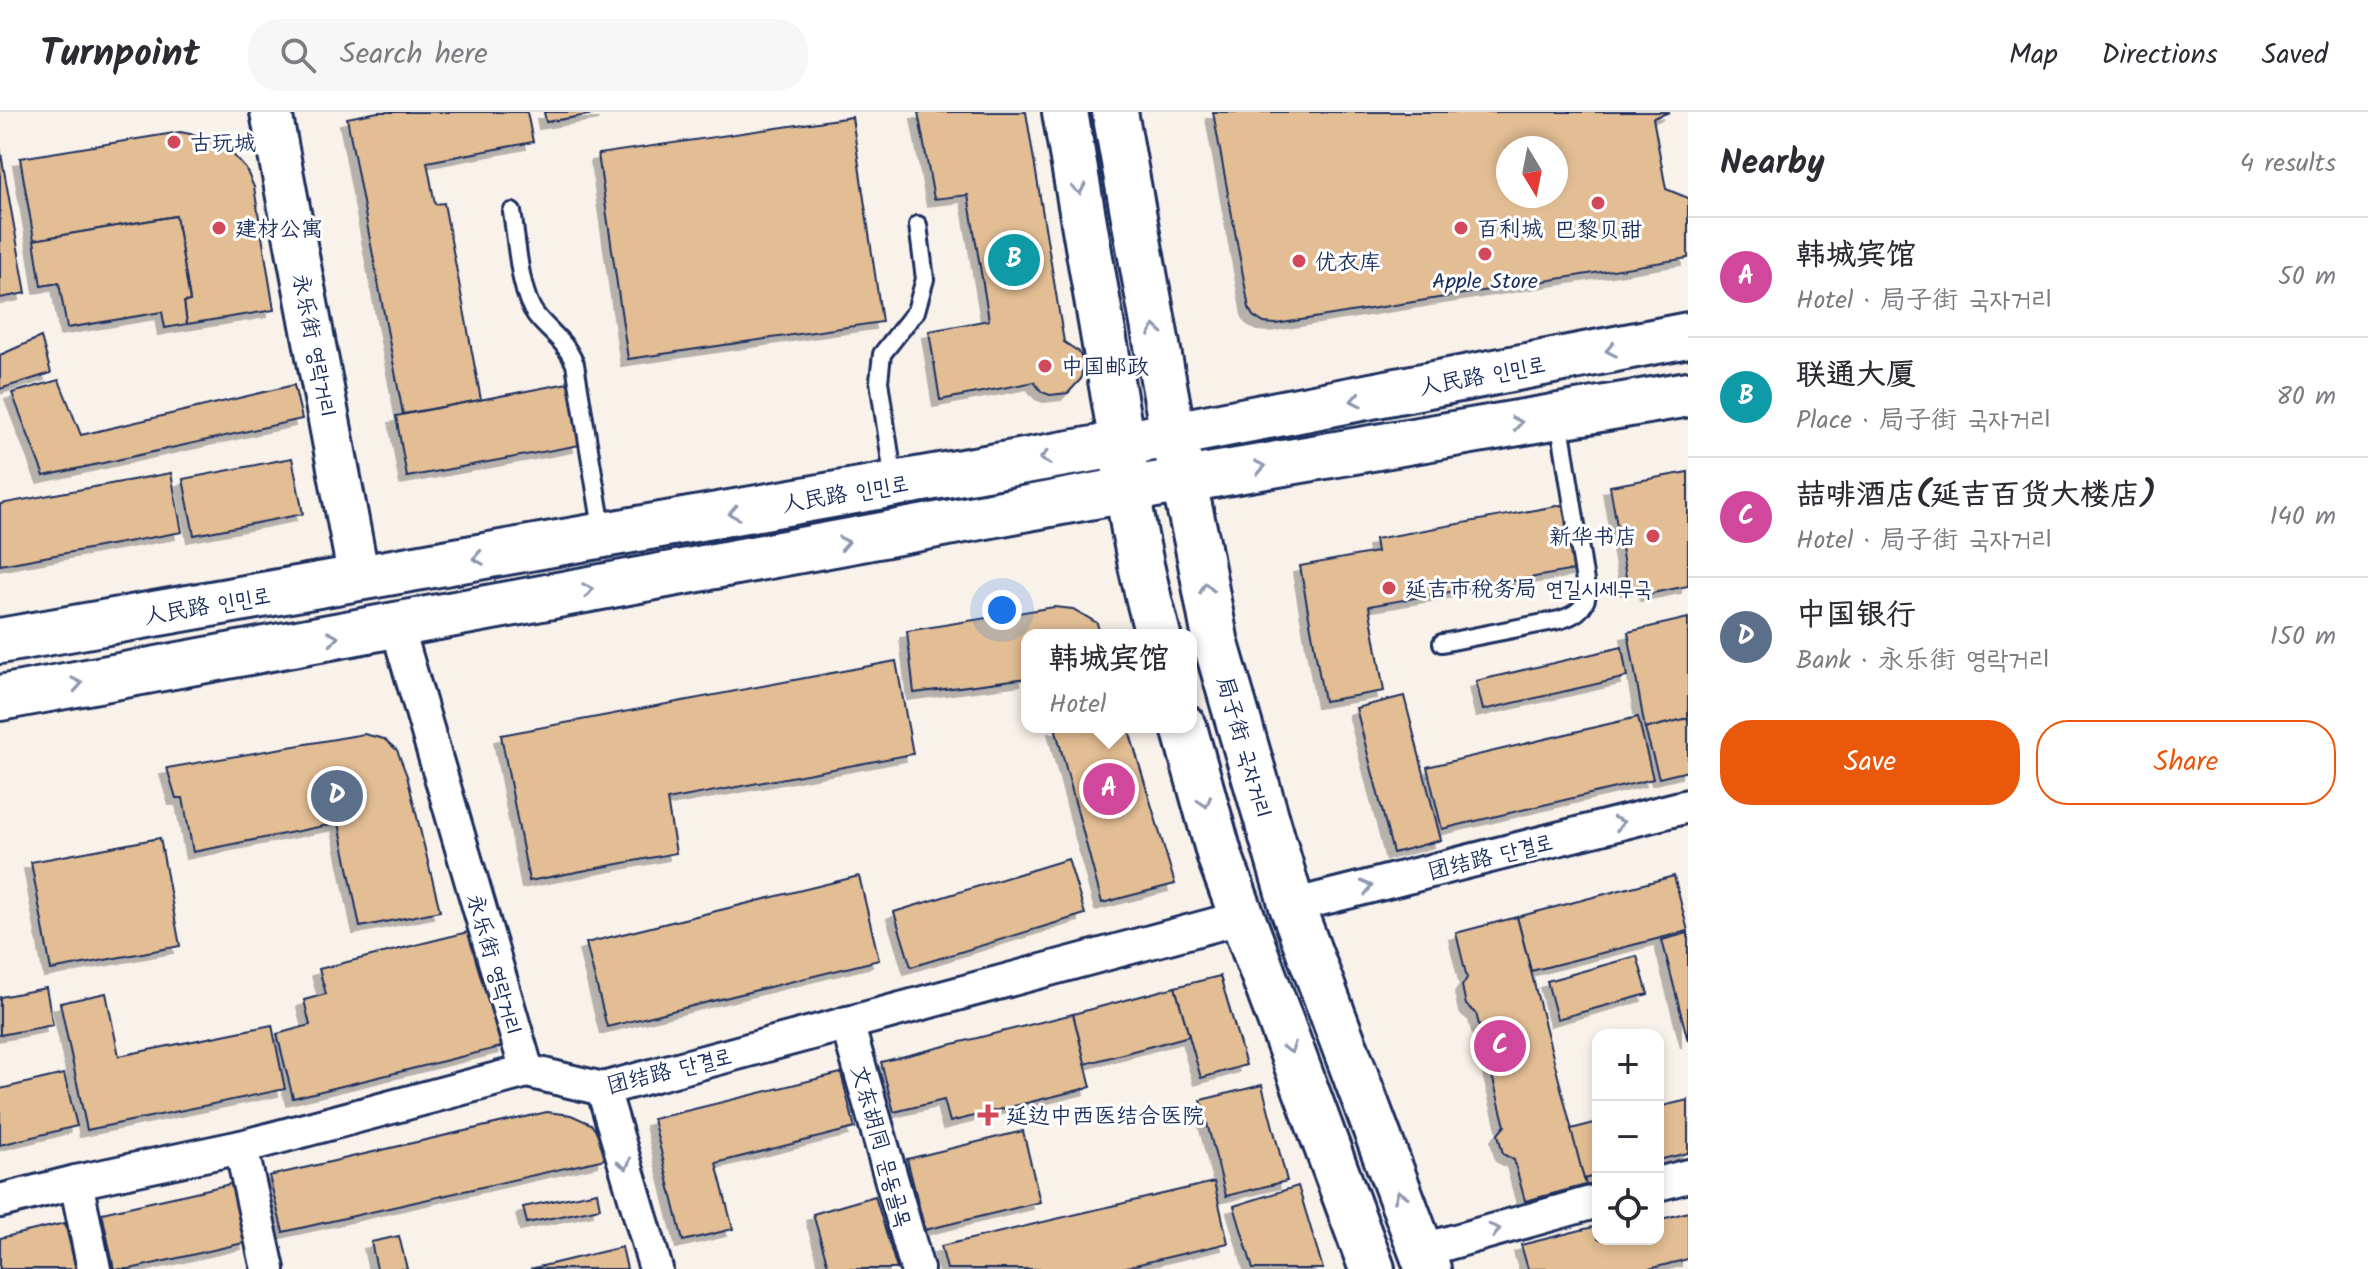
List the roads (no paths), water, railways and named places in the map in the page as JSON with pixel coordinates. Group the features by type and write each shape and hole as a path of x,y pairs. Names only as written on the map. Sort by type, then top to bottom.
{"main road":[{"path":"1065,112 1122,444 1126,490 1156,629"},
{"name":"局子街 국자거리","path":"1115,112 1173,434 1216,644 1292,906 1424,1260"},
{"name":"人民路 인민로","path":"0,641 1122,444 1688,335"},
{"path":"0,698 1126,490 1688,394"},
{"path":"1186,733 1220,857 1372,1269"}],"street":[{"name":"永乐街 영락거리","path":"271,112 359,579"},
{"name":"永乐街 영락거리","path":"397,626 527,1071"},
{"name":"团结路 단결로","path":"1292,906 1688,806"},
{"name":"团结路 단결로","path":"0,1201 241,1147 527,1071 603,1089 1243,917"},
{"name":"文东胡同 문동골목","path":"847,1023 917,1269"},
{"path":"603,1089 656,1269"},
{"path":"241,1147 268,1269"},
{"path":"1664,1182 1688,1176"},
{"path":"76,1182 94,1269"},
{"path":"1424,1260 1592,1203"}],"lane":[{"path":"512,212 528,300 537,316 566,345 575,364 603,536"},
{"path":"895,484 879,381 882,354 916,311 925,279 918,225"},
{"path":"1442,643 1559,620 1573,616 1586,603 1559,416"}],"place":[{"name":"古玩城","path":"174,142"},
{"name":"巴黎贝甜","path":"1598,203"},
{"name":"建材公寓","path":"219,228"},
{"name":"百利城","path":"1461,228"},
{"name":"Apple Store","path":"1485,254"},
{"name":"联通大厦","path":"1014,260"},
{"name":"优衣库","path":"1299,261"},
{"name":"中国邮政","path":"1045,366"},
{"name":"新华书店","path":"1653,536"},
{"name":"延吉市税务局 연길시세무국","path":"1389,588"},
{"name":"韩城宾馆","path":"1109,789"},
{"name":"中国银行","path":"337,796"},
{"name":"喆啡酒店(延吉百货大楼店)","path":"1500,1046"},
{"name":"延边中西医结合医院","path":"988,1115"}]}
